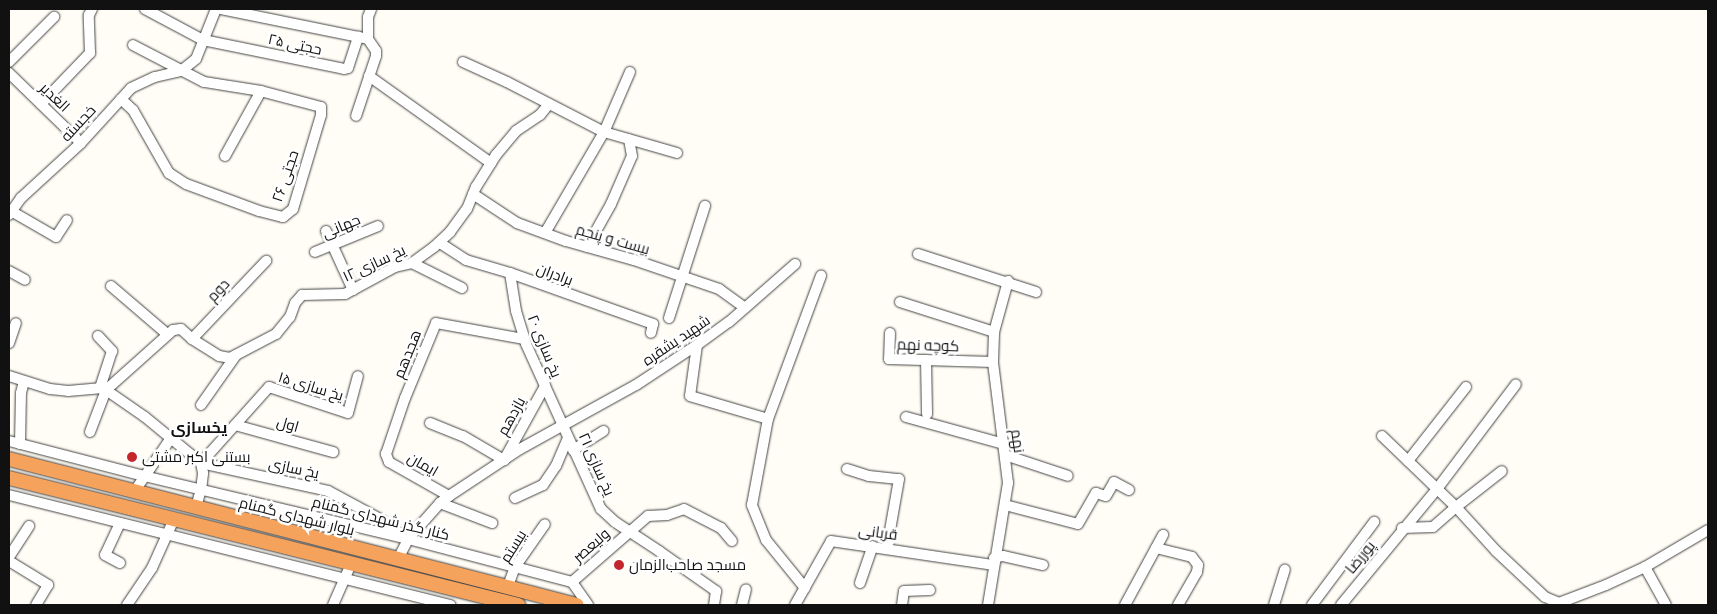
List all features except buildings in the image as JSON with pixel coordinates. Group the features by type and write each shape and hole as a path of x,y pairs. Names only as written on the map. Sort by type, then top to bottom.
{"highway":[{"path":"15,460 13,479 264,541 501,603 518,605"},
{"name":"بلوار شهدای گمنام","path":"15,460 577,605"}],"street":[{"path":"41,104 90,53 89,15 92,9"},
{"path":"145,9 204,40"},
{"path":"181,72 196,59 216,9"},
{"path":"221,9 364,38 376,51 356,116"},
{"path":"364,38 371,9"},
{"path":"9,62 54,17"},
{"name":"حجتی ۲۵","path":"204,40 347,69 364,38"},
{"name":"حجتی ۲۶","path":"121,99 133,110 169,173 186,184 259,211 283,217 293,209 321,115 321,107 261,91 204,82 181,72 132,45"},
{"path":"463,62 507,82 604,132 677,153"},
{"name":"خجسته","path":"10,213 21,198 81,143 131,88 155,77 181,72"},
{"path":"545,233 604,132 630,72"},
{"name":"الغدیر","path":"9,73 81,143"},
{"path":"369,76 491,162"},
{"path":"226,156 261,91"},
{"name":"یخ سازی ۱۲","path":"236,355 276,334 290,317 295,303 302,295 345,294 395,268 412,263 440,243 467,209 491,162 516,131 540,115 549,104"},
{"path":"587,247 611,204 632,156 629,139"},
{"name":"بیست و پنجم","path":"473,194 517,223 719,289 746,308"},
{"path":"669,318 705,206"},
{"path":"10,213 56,237 67,220"},
{"name":"جهانی","path":"315,252 378,226"},
{"path":"326,231 353,290"},
{"name":"برادران","path":"440,243 466,260 653,324 651,333"},
{"path":"918,254 1008,281 1036,292"},
{"name":"دوم","path":"192,339 266,261"},
{"path":"412,263 462,288"},
{"name":"شهید یشقره","path":"563,426 636,385 697,345 746,308 795,264"},
{"path":"9,271 25,280"},
{"name":"یخ سازی ۲۰","path":"510,274 516,311 524,339 563,426"},
{"path":"805,588 766,540 752,505 768,419 822,276"},
{"name":"نهم","path":"988,605 1008,483 993,362 994,332 1008,281"},
{"path":"110,286 167,334"},
{"path":"900,302 994,332"},
{"path":"9,343 16,323"},
{"name":"هجدهم","path":"386,454 405,398 436,323 524,339"},
{"path":"9,376 50,389 68,391 103,389 167,334 173,330 181,329 192,339 219,356 230,358 236,355"},
{"name":"کوچه نهم","path":"890,333 889,359 993,362"},
{"path":"90,432 112,351 98,336"},
{"path":"697,345 690,396 768,419"},
{"path":"201,405 236,355"},
{"path":"926,360 927,414"},
{"name":"یخ سازی ۱۵","path":"201,463 269,387 348,413 358,376"},
{"path":"20,444 21,393 24,381"},
{"name":"پوررضا","path":"1341,605 1402,528 1437,489 1516,384"},
{"name":"یازدهم","path":"504,460 545,386"},
{"path":"1408,460 1466,387"},
{"name":"یخ سازی","path":"103,389 171,438 201,463 328,491 380,518 408,539"},
{"path":"906,417 1004,444"},
{"path":"430,423 463,436 504,460"},
{"name":"اول","path":"235,425 333,452"},
{"path":"398,558 408,539 440,502 504,460 563,426"},
{"name":"یخ سازی ۲۱","path":"563,426 601,509 630,532 716,592 714,605"},
{"path":"573,450 604,431"},
{"path":"1382,436 1456,506 1503,558 1545,597 1559,604 1645,567 1708,530"},
{"path":"134,492 171,438"},
{"path":"515,498 544,485 556,466 568,438"},
{"name":"کنار گذر شهدای گمنام","path":"9,441 144,476 408,539 572,582"},
{"name":"ایمان","path":"386,454 390,462 449,496"},
{"path":"1005,455 1068,476"},
{"path":"196,506 201,490 203,473 201,463"},
{"path":"847,469 869,476 899,479 887,548"},
{"path":"1402,528 1433,527 1456,506 1502,471"},
{"path":"1005,505 1078,524 1096,493 1106,496 1114,482 1129,490"},
{"path":"9,495 434,603 450,605"},
{"path":"440,502 492,523"},
{"name":"ولیعصر","path":"572,582 648,516 667,514 684,508 721,528 732,542"},
{"path":"132,603 152,568 174,519"},
{"path":"1312,605 1374,522"},
{"path":"120,523 105,555 120,563"},
{"name":"بیستم","path":"508,586 515,567 545,524"},
{"path":"9,557 29,526"},
{"path":"1125,605 1163,535"},
{"path":"259,558 264,541"},
{"name":"قربانی","path":"795,605 831,541 994,562 1003,556 1043,566"},
{"path":"860,583 873,546"},
{"path":"1156,548 1192,557 1198,565 1197,572 1178,605"},
{"path":"301,568 306,552"},
{"path":"9,561 48,585 36,605"},
{"path":"333,605 351,564"},
{"path":"1645,567 1666,605"},
{"path":"1274,605 1286,570"},
{"path":"572,582 588,605"},
{"path":"742,605 746,589"},
{"path":"902,605 904,591 930,590"}],"place":[{"name":"بستنی اکبر مشتی","path":"132,457"},
{"name":"مسجد صاحب‌الزمان","path":"619,565"}],"district":[{"name":"یخسازی","path":"199,427"}]}
